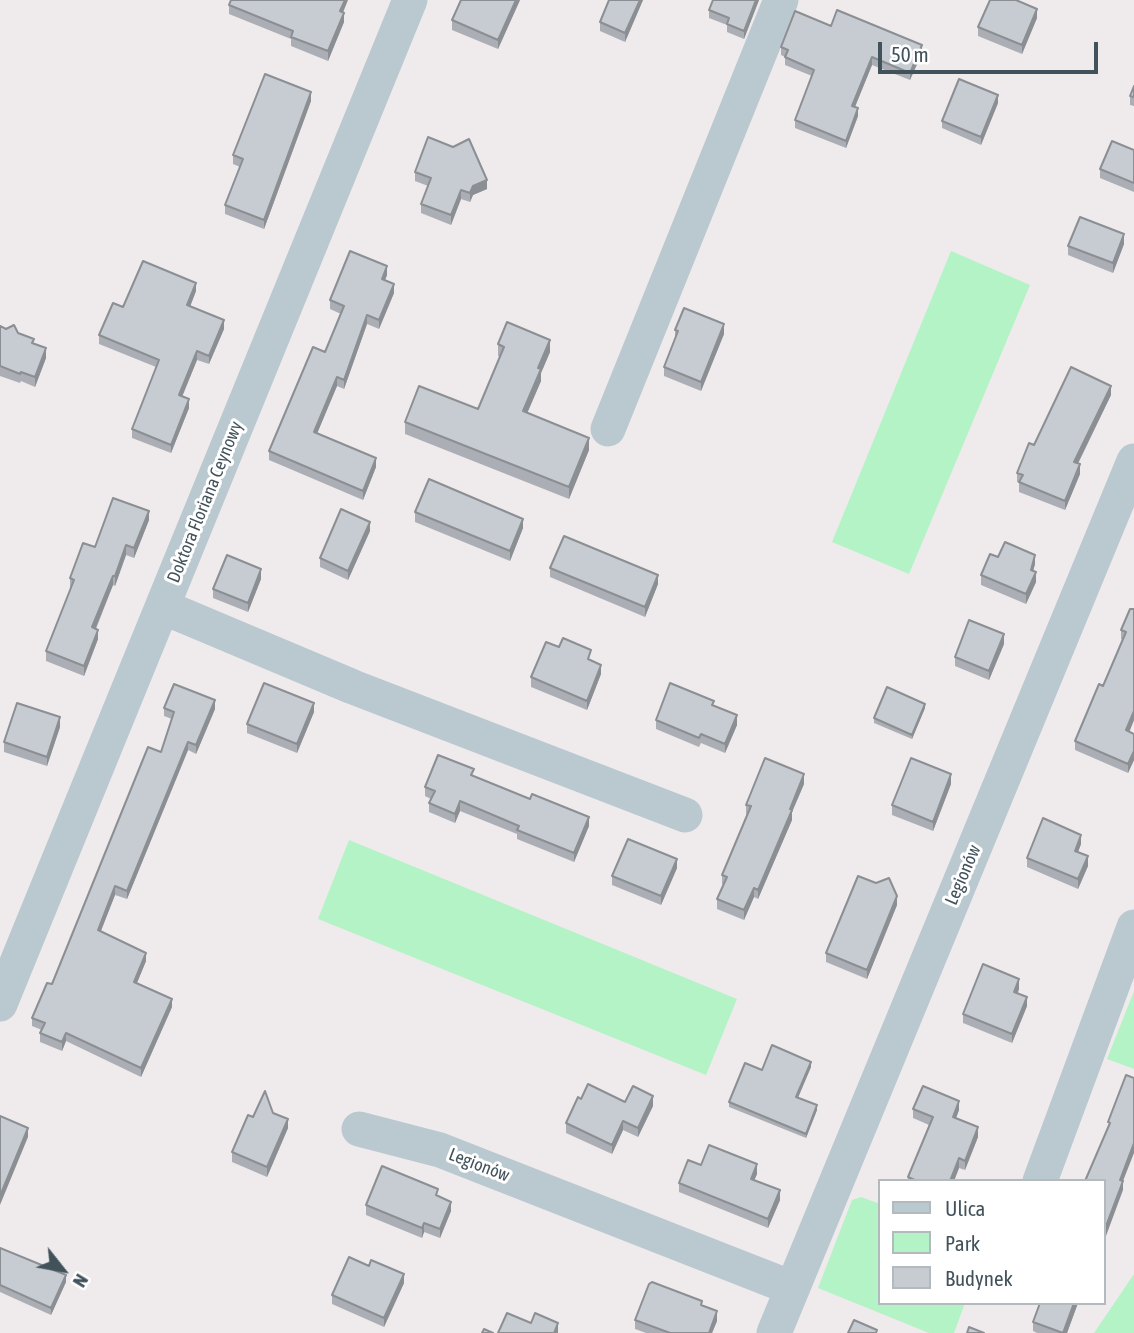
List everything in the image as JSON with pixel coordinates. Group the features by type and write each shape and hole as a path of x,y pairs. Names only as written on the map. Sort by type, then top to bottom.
{"street":[{"name":"Doktora Floriana Ceynowy","path":"0,1004 410,0"},
{"path":"608,429 781,0"},
{"name":"Legionów","path":"774,1333 1134,461"},
{"path":"163,607 352,687 685,815"},
{"path":"1041,1179 1134,927"},
{"name":"Legionów","path":"359,1129 440,1150 792,1288"}],"green space":[{"path":"951,251 1030,285 909,574 832,542"},
{"path":"349,840 737,999 706,1075 318,919"},
{"path":"1134,991 1134,1069 1107,1059"},
{"path":"861,1197 878,1203 878,1305 964,1305 954,1333 929,1333 818,1288 852,1200"},
{"path":"1134,1274 1134,1333 1094,1333"}],"building":[{"path":"231,0 345,0 340,11 344,13 328,51 291,37 293,31 229,5"},
{"path":"461,0 516,0 498,40 452,20"},
{"path":"609,0 640,0 625,33 600,22"},
{"path":"713,0 756,0 744,31 727,24 729,18 709,10"},
{"path":"990,0 1016,0 1037,9 1022,45 978,27"},
{"path":"837,10 922,45 910,73 872,57 852,106 858,108 846,141 795,120 814,70 785,57 788,50 781,47 795,11 831,26"},
{"path":"265,74 311,92 264,220 225,205 243,159 233,155"},
{"path":"959,79 998,95 981,137 942,121"},
{"path":"428,137 453,147 469,139 487,180 473,186 470,193 461,190 451,215 421,204 431,178 415,172"},
{"path":"1112,141 1134,150 1134,183 1100,169"},
{"path":"1080,217 1124,234 1113,263 1068,246"},
{"path":"350,251 387,266 382,279 394,284 379,320 367,315 344,380 337,377 314,432 376,458 363,491 269,451 313,347 325,352 344,306 330,300"},
{"path":"143,261 196,283 187,305 224,320 209,356 197,351 179,395 189,399 171,445 132,429 159,360 99,335 113,303 123,307"},
{"path":"684,308 724,324 701,382 664,367"},
{"path":"507,322 550,340 523,411 589,438 569,487 405,422 419,386 478,409 504,347 498,344"},
{"path":"14,325 18,333 34,339 32,343 46,348 35,377 0,366 0,326 6,329"},
{"path":"1071,367 1111,386 1074,462 1080,464 1065,501 1019,482 1023,475 1017,473 1029,443 1034,445"},
{"path":"429,479 523,519 510,551 415,512"},
{"path":"113,498 149,511 134,548 126,545 113,576 92,627 98,630 84,666 46,651 74,580 70,578 83,543 95,547"},
{"path":"341,509 370,522 348,571 320,558"},
{"path":"564,536 658,575 645,607 550,568"},
{"path":"1005,542 1035,555 1031,570 1036,572 1026,594 981,575 990,554 998,557"},
{"path":"227,555 261,569 248,603 213,589"},
{"path":"1130,609 1134,609 1134,711 1126,730 1134,734 1134,751 1128,764 1075,741 1099,684 1103,686 1126,632 1121,630"},
{"path":"969,620 1004,634 989,671 955,657"},
{"path":"563,638 591,650 588,659 601,665 587,701 531,677 546,642 559,647"},
{"path":"264,683 314,703 297,744 247,724"},
{"path":"670,683 714,701 712,705 737,715 725,744 701,734 699,738 656,720"},
{"path":"174,684 215,700 196,745 188,742 127,891 115,886 98,930 146,953 134,982 172,999 141,1068 66,1033 62,1042 40,1033 45,1023 32,1018 47,983 52,984 148,747 161,752 174,712 164,708"},
{"path":"887,687 925,704 912,735 874,718"},
{"path":"17,703 60,717 47,757 4,742"},
{"path":"438,755 474,769 471,775 530,799 532,794 589,817 574,853 517,830 519,826 460,801 455,814 429,803 435,791 425,787"},
{"path":"765,758 804,774 790,809 792,810 758,890 754,888 744,910 717,899 727,877 722,875 751,806 746,805"},
{"path":"911,758 951,774 933,822 892,805"},
{"path":"1043,818 1081,835 1075,851 1088,856 1078,879 1027,858"},
{"path":"628,839 677,859 661,896 612,876"},
{"path":"858,876 876,883 889,878 897,896 867,970 826,953"},
{"path":"983,964 1019,979 1014,992 1027,997 1012,1034 963,1014"},
{"path":"772,1045 811,1062 796,1097 817,1105 806,1134 729,1102 745,1063 762,1070"},
{"path":"1126,1075 1134,1078 1134,1143 1106,1226 1106,1179 1086,1179 1110,1123 1108,1122"},
{"path":"588,1084 625,1102 633,1086 653,1096 638,1128 623,1121 612,1145 566,1123 578,1097 581,1099"},
{"path":"923,1086 959,1101 953,1117 978,1127 965,1161 959,1158 951,1179 908,1177 933,1117 913,1109"},
{"path":"265,1091 273,1113 288,1119 267,1167 232,1152 248,1115 253,1117"},
{"path":"0,1116 28,1128 0,1196"},
{"path":"709,1145 757,1164 751,1179 780,1190 768,1219 679,1183 688,1160 701,1165"},
{"path":"382,1166 438,1189 436,1195 451,1202 440,1229 424,1223 422,1228 366,1205"},
{"path":"0,1248 66,1275 51,1308 0,1285"},
{"path":"349,1257 369,1266 371,1260 404,1274 384,1318 332,1295"},
{"path":"652,1282 702,1301 701,1305 717,1311 709,1333 670,1333 635,1320"},
{"path":"1039,1305 1073,1305 1063,1333 1033,1322"},
{"path":"507,1313 531,1323 535,1313 558,1323 554,1333 498,1333"},
{"path":"854,1320 877,1330 876,1333 848,1333"},
{"path":"969,1327 984,1333 967,1333"}]}
